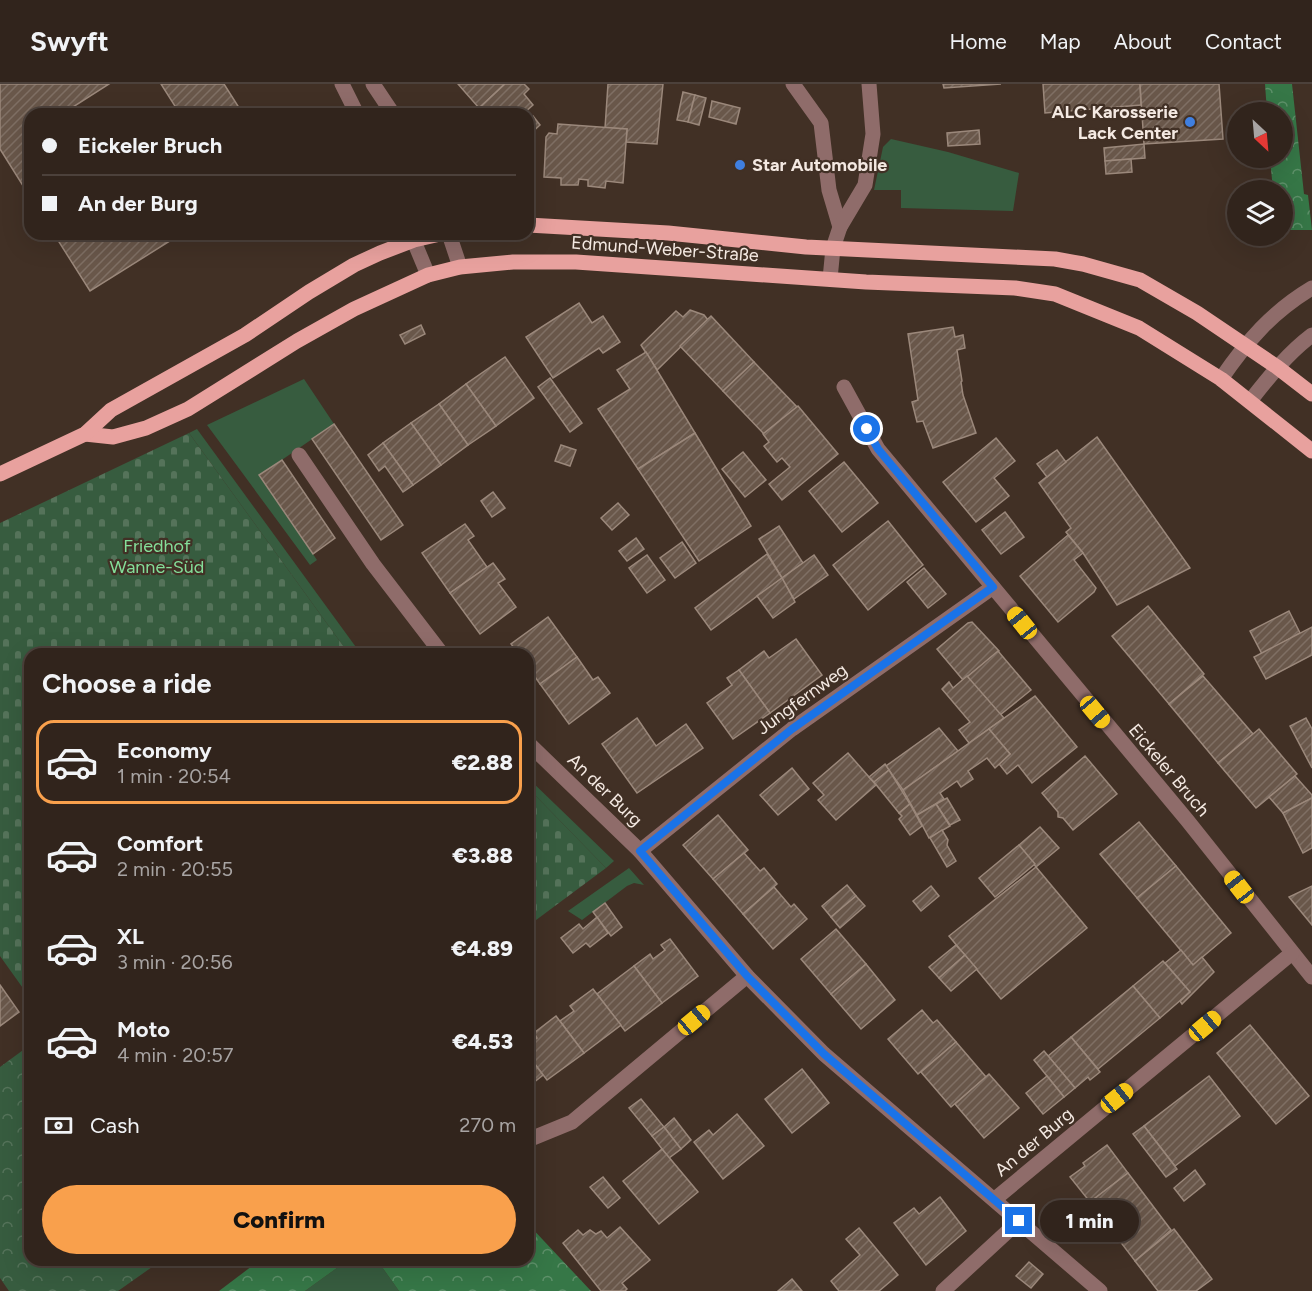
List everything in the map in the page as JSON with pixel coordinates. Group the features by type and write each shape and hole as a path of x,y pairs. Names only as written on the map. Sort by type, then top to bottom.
{"main road":[{"name":"Edmund-Weber-Straße","path":"534,225 668,233 833,248 1055,260 1083,264 1140,280 1197,313 1277,367 1312,394"},
{"path":"0,474 85,434 111,410 213,354 354,265 407,240"},
{"name":"Edmund-Weber-Straße","path":"85,434 113,437 146,428 188,409 297,340 354,309 428,275 460,267 513,262 576,262 830,279 1015,288 1055,294 1139,328 1221,380 1312,451"}],"street":[{"path":"342,84 354,108"},
{"path":"373,84 389,108"},
{"path":"794,84 821,123 829,190 840,227"},
{"path":"830,279 833,248 840,227 865,185 873,134 869,84"},
{"path":"414,240 428,275"},
{"path":"451,240 460,267"},
{"path":"1221,380 1245,345 1267,321 1312,288"},
{"path":"1250,401 1277,367 1296,347 1312,335"},
{"name":"Eickeler Bruch","path":"844,387 878,449 1186,820 1312,977"},
{"path":"298,456 349,530 438,648"},
{"name":"Jungfernweg","path":"640,851 792,729 993,587"},
{"name":"An der Burg","path":"534,749 640,851 747,976 824,1054 1100,1291"},
{"name":"An der Burg","path":"995,1199 1292,953"},
{"path":"534,1138 572,1122 747,976"},
{"path":"944,1291 1019,1221"}],"green space":[{"path":"1265,84 1292,84 1304,194 1308,195 1312,230 1293,230 1293,180 1272,180 1271,168 1293,168 1293,102 1266,102"},
{"path":"891,139 948,152 1019,173 1013,211 901,208 901,190 874,190 883,147"},
{"path":"304,379 334,424 260,475 317,560 310,565 207,425"},
{"path":"197,429 357,648 345,648 189,433"},
{"name":"Friedhof Wanne-Süd","path":"189,433 345,648 24,648 24,990 0,956 0,523"},
{"path":"534,784 614,861 606,868 534,794"},
{"path":"534,794 606,868 534,922"},
{"path":"629,868 644,885 634,883 627,886 582,920 568,911"},
{"path":"24,1049 24,1266 153,1266 118,1291 9,1291 0,1278 0,1067"},
{"path":"534,1230 591,1291 399,1291 381,1266 534,1266"},
{"path":"252,1266 340,1266 305,1291 219,1291"},
{"path":"340,1266 381,1266 399,1291 305,1291"}],"building":[{"path":"0,84 109,84 71,108 24,108 24,187 0,149"},
{"path":"161,84 224,84 239,108 176,108"},
{"path":"458,84 505,84 479,108"},
{"path":"505,84 524,84 529,89 524,94 533,105 530,108 479,108"},
{"path":"608,84 663,84 657,144 626,142 627,129 605,128"},
{"path":"943,84 1001,84 944,88"},
{"path":"1043,84 1140,84 1141,105 1045,113"},
{"path":"1140,84 1219,84 1223,139 1144,144"},
{"path":"683,92 695,95 688,122 677,120"},
{"path":"695,95 706,98 699,125 688,122"},
{"path":"712,101 740,108 736,124 709,117"},
{"path":"534,117 540,125 534,130"},
{"path":"558,124 627,129 623,183 606,181 605,188 588,186 588,180 579,179 578,185 561,185 561,178 544,177 546,137 549,133 557,134"},
{"path":"979,130 980,144 948,146 947,133"},
{"path":"1144,144 1145,158 1105,161 1104,148"},
{"path":"1131,159 1132,172 1106,174 1105,161"},
{"path":"58,240 171,240 90,291"},
{"path":"579,303 592,323 603,316 620,342 603,353 599,348 553,378 526,337"},
{"path":"690,310 704,315 708,320 657,370 641,345 676,311 683,317"},
{"path":"711,316 754,362 723,391 680,346"},
{"path":"421,325 425,334 405,344 400,335"},
{"path":"953,327 955,337 963,335 965,348 957,350 961,382 976,433 933,448 923,421 917,422 912,402 918,400 908,334"},
{"path":"646,352 695,433 638,469 598,409 630,389 617,370"},
{"path":"505,357 534,398 496,426 466,384"},
{"path":"754,362 797,407 764,434 723,391"},
{"path":"550,378 582,423 570,432 538,387"},
{"path":"466,384 496,426 468,445 439,404"},
{"path":"439,404 468,445 441,465 411,423"},
{"path":"798,406 838,454 782,500 769,484 790,467 782,458 777,462 764,446 769,442 763,434"},
{"path":"411,423 441,465 413,485 383,443"},
{"path":"334,424 403,525 381,540 312,439"},
{"path":"695,433 751,526 699,561 638,469"},
{"path":"1097,437 1190,568 1117,605 1083,553 1066,532 1071,528 1039,483"},
{"path":"996,438 1015,461 994,478 1009,496 976,522 943,482"},
{"path":"383,443 413,485 403,492 385,466 379,471 368,455"},
{"path":"561,445 576,450 570,466 555,461"},
{"path":"1057,450 1066,462 1047,477 1037,464"},
{"path":"743,452 766,480 745,497 722,469"},
{"path":"282,460 335,538 313,554 259,475"},
{"path":"844,462 878,503 842,532 809,491"},
{"path":"493,492 505,508 492,517 481,501"},
{"path":"618,503 629,515 612,530 601,518"},
{"path":"1005,512 1024,537 1001,554 982,530"},
{"path":"888,521 923,565 868,610 833,565"},
{"path":"465,524 474,536 468,540 487,567 450,593 422,553"},
{"path":"779,526 803,563 782,578 759,539"},
{"path":"1068,535 1083,553 1074,560 1096,588 1058,622 1020,576"},
{"path":"636,538 644,549 627,561 619,551"},
{"path":"682,542 696,563 675,578 660,558"},
{"path":"767,554 782,578 711,630 695,608"},
{"path":"647,555 665,580 647,593 629,568"},
{"path":"814,555 828,575 794,599 782,578"},
{"path":"493,563 505,579 498,583 516,607 480,634 450,593"},
{"path":"924,568 946,594 928,608 907,582"},
{"path":"782,578 795,602 773,618 757,596"},
{"path":"1148,606 1204,674 1169,704 1112,636"},
{"path":"1289,611 1300,633 1262,654 1250,631"},
{"path":"548,617 577,657 540,684 534,676 534,648 514,648 511,644"},
{"path":"972,622 999,651 963,680 937,649"},
{"path":"1312,627 1312,655 1266,679 1254,657"},
{"path":"796,639 822,675 770,713 739,670 764,651 769,658"},
{"path":"998,651 1031,690 1000,715 967,677"},
{"path":"577,657 593,680 598,677 610,693 569,724 540,684"},
{"path":"739,670 770,713 733,739 707,703 732,685 727,678"},
{"path":"967,676 1004,718 969,743 959,730 970,722 942,689 949,682 953,688"},
{"path":"1203,676 1253,734 1218,763 1169,704"},
{"path":"1035,696 1077,747 1032,783 1018,765 1007,774 999,764 1010,754 989,729"},
{"path":"637,718 656,746 686,724 703,748 637,793 602,744"},
{"path":"1306,718 1312,729 1312,768 1290,726"},
{"path":"939,728 958,751 903,790 886,766"},
{"path":"989,729 1010,754 995,768 987,758 968,771 973,779 961,787 957,781 940,793 944,799 917,815 903,790"},
{"path":"1259,729 1297,774 1256,808 1218,763"},
{"path":"848,753 876,785 836,820 818,800 824,795 813,783"},
{"path":"1085,756 1117,794 1073,830 1063,818 1058,817 1058,812 1042,793"},
{"path":"885,764 889,770 874,782 869,777"},
{"path":"792,768 809,789 778,815 760,795"},
{"path":"889,770 910,804 899,813 874,782"},
{"path":"1295,776 1312,795 1312,798 1283,813 1269,797"},
{"path":"947,798 960,820 950,825 936,804"},
{"path":"1312,798 1312,848 1303,853 1283,813"},
{"path":"910,804 922,826 910,835 899,819 902,816 899,813"},
{"path":"936,804 950,826 929,838 917,815"},
{"path":"718,815 748,850 713,879 683,845"},
{"path":"1139,822 1176,866 1137,898 1100,854"},
{"path":"1040,827 1059,848 1036,867 1019,845"},
{"path":"942,830 956,861 947,867 930,838"},
{"path":"1019,845 1035,864 995,897 979,878"},
{"path":"744,853 760,871 764,868 777,884 743,914 713,879"},
{"path":"1176,866 1231,933 1193,965 1137,898"},
{"path":"1036,867 1087,928 1001,999 949,936"},
{"path":"847,885 856,896 831,917 822,906"},
{"path":"931,886 939,896 921,911 913,901"},
{"path":"1312,886 1312,925 1289,897"},
{"path":"774,887 791,907 794,904 807,919 773,949 743,914"},
{"path":"856,896 865,906 840,928 831,917"},
{"path":"605,903 622,927 611,936 593,912"},
{"path":"597,917 608,933 590,947 586,943 573,953 561,938 579,924 583,929"},
{"path":"836,929 866,964 831,994 801,959"},
{"path":"670,939 698,976 662,1003 634,966 650,954 653,959 665,950 661,945"},
{"path":"956,945 965,955 939,978 929,967"},
{"path":"1181,950 1193,965 1202,957 1214,972 1182,1004 1180,1001 1190,992 1165,963"},
{"path":"965,955 977,969 951,991 939,978"},
{"path":"1163,961 1190,992 1160,1018 1133,986"},
{"path":"866,964 895,1000 861,1029 831,994"},
{"path":"634,966 662,1003 625,1031 597,994"},
{"path":"0,985 19,1012 0,1026"},
{"path":"1133,986 1160,1018 1098,1069 1071,1037"},
{"path":"593,989 621,1025 584,1053 560,1021 574,1011 570,1006"},
{"path":"922,1010 933,1023 937,1020 956,1042 918,1074 888,1039"},
{"path":"556,1016 584,1053 547,1080 534,1063 534,1040 537,1038 534,1033"},
{"path":"1250,1025 1309,1096 1276,1124 1217,1053"},
{"path":"1071,1037 1100,1072 1090,1080 1088,1077 1075,1088 1048,1056"},
{"path":"956,1042 986,1077 951,1107 921,1072"},
{"path":"1044,1051 1075,1088 1064,1097 1034,1060"},
{"path":"534,1063 543,1075 534,1082"},
{"path":"802,1069 829,1103 792,1133 765,1099"},
{"path":"989,1074 1019,1108 984,1138 955,1104"},
{"path":"1047,1076 1064,1097 1043,1114 1026,1093"},
{"path":"1209,1076 1240,1116 1175,1166 1144,1126"},
{"path":"641,1099 664,1127 652,1136 629,1108"},
{"path":"737,1114 764,1146 723,1179 694,1142 709,1130 713,1135"},
{"path":"674,1118 691,1140 681,1149 664,1127"},
{"path":"1144,1126 1177,1169 1166,1177 1133,1134"},
{"path":"664,1127 681,1149 669,1158 652,1136"},
{"path":"1107,1145 1128,1173 1090,1202 1070,1177 1085,1166 1083,1163"},
{"path":"662,1149 698,1192 659,1224 623,1181"},
{"path":"1195,1170 1205,1184 1184,1201 1174,1188"},
{"path":"1128,1173 1171,1230 1135,1261 1090,1202"},
{"path":"603,1177 620,1198 608,1208 590,1187"},
{"path":"940,1197 966,1231 926,1265 894,1223 914,1208 919,1214"},
{"path":"620,1227 650,1260 622,1283 627,1289 625,1291 601,1291 563,1243 578,1230 583,1235 590,1230 596,1234 601,1231 607,1238"},
{"path":"859,1228 898,1275 879,1291 839,1291 831,1281 860,1255 846,1239"},
{"path":"1174,1229 1212,1279 1196,1291 1158,1291 1135,1261"},
{"path":"1029,1262 1043,1274 1031,1288 1016,1276"},
{"path":"792,1279 802,1291 778,1291"}],"place":[{"name":"ALC Karosserie Lack Center","path":"1190,122"},
{"name":"Star Automobile","path":"740,165"}],"route":[{"path":"867,429 878,449 993,587 792,729 640,851 747,976 824,1054 1019,1221"}]}
